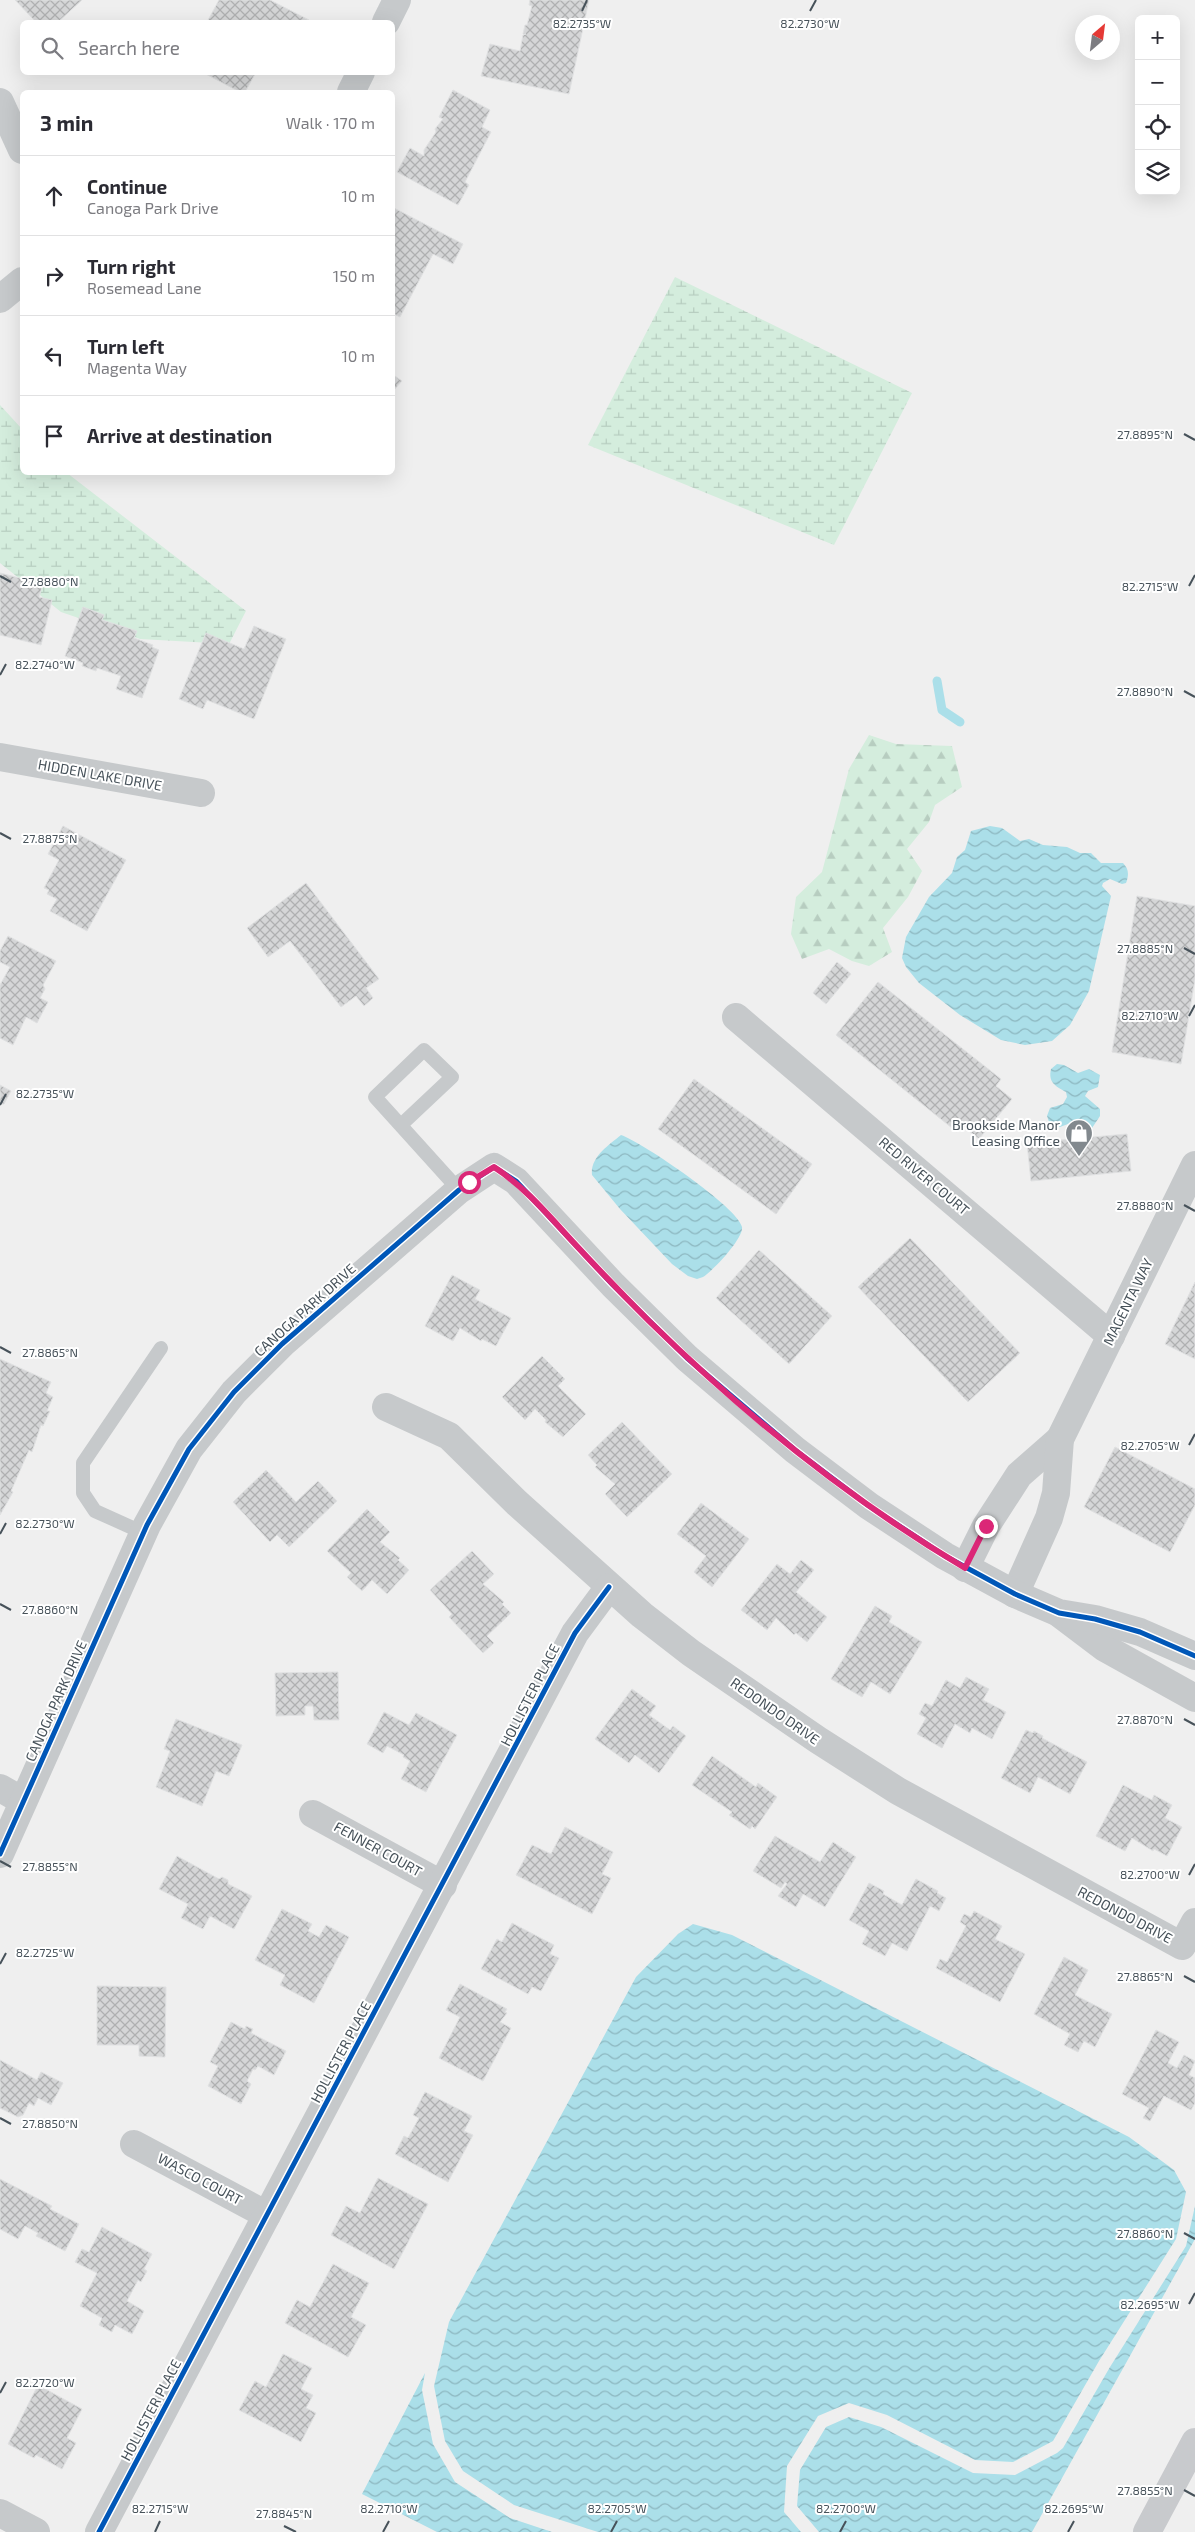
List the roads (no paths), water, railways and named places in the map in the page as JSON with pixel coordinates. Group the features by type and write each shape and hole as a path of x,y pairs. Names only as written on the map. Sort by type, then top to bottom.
{"main road":[{"path":"1148,2532 1195,2442"}],"street":[{"path":"387,20 397,0"},
{"path":"352,90 360,75"},
{"path":"0,102 20,146"},
{"path":"0,299 20,283"},
{"name":"HIDDEN LAKE DRIVE","path":"0,758 201,794"},
{"name":"RED RIVER COURT","path":"736,1017 1111,1336"},
{"name":"MAGENTA WAY","path":"1015,1594 1051,1510 1056,1493 1060,1439 1195,1166"},
{"name":"CANOGA PARK DRIVE","path":"0,1854 12,1794 173,1474 189,1449 234,1392 282,1344 459,1190 494,1167 516,1181 613,1285 687,1358 759,1420 869,1506 965,1568"},
{"name":"REDONDO DRIVE","path":"386,1407 449,1436 608,1587 699,1658 818,1740 898,1791 1182,1946 1195,1922"},
{"name":"MAGENTA WAY","path":"965,1568 986,1526 1019,1475 1060,1439"},
{"path":"965,1568 1015,1594 1059,1613 1095,1619 1140,1632 1195,1656"},
{"name":"HOLLISTER PLACE","path":"99,2532 575,1633 608,1587"},
{"path":"1059,1613 1105,1648 1195,1698"},
{"name":"FENNER COURT","path":"313,1814 443,1885"},
{"name":"WASCO COURT","path":"134,2144 266,2215"},
{"path":"0,2513 36,2532"}],"lane":[{"path":"401,1125 452,1077 424,1050 375,1097 459,1190"},
{"path":"144,1533 95,1511 83,1493 83,1463 161,1348"}],"water":[{"path":"990,826 1002,828 1020,841 1029,839 1043,845 1067,847 1080,853 1091,853 1101,863 1123,863 1127,870 1126,883 1122,884 1110,879 1103,883 1102,886 1111,896 1089,991 1070,1025 1052,1041 1025,1045 1001,1040 960,1015 919,983 906,967 902,958 906,937 929,897 952,873 957,857 965,850 971,831"},
{"path":"1057,1064 1064,1065 1078,1073 1089,1069 1100,1075 1098,1087 1088,1091 1085,1096 1100,1109 1100,1116 1092,1128 1076,1121 1060,1127 1049,1122 1047,1116 1050,1108 1063,1104 1067,1097 1066,1092 1056,1086 1051,1077 1051,1069"},
{"path":"621,1135 668,1162 688,1176 708,1191 737,1218 742,1227 738,1239 720,1262 703,1277 697,1279 688,1276 672,1264 620,1209 592,1175 592,1169 597,1157"},
{"path":"693,1924 732,1935 1129,2137 1174,2170 1186,2192 1176,2239 1099,2361 1053,2441 1013,2462 975,2460 887,2415 849,2403 818,2416 787,2466 784,2512 801,2532 598,2532 514,2505 463,2471 445,2441 434,2386 449,2322 636,1977 678,1934"},
{"path":"1195,2206 1195,2239 1032,2532 819,2532 797,2506 800,2470 826,2427 849,2417 881,2427 973,2473 1015,2475 1057,2453 1063,2448 1110,2367 1186,2246"},
{"path":"425,2373 422,2390 433,2444 455,2482 510,2518 552,2532 437,2532 362,2494"}],"waterway":[{"path":"937,681 942,710 960,722"}],"place":[{"name":"Brookside Manor Leasing Office","path":"1079,1157"}]}
